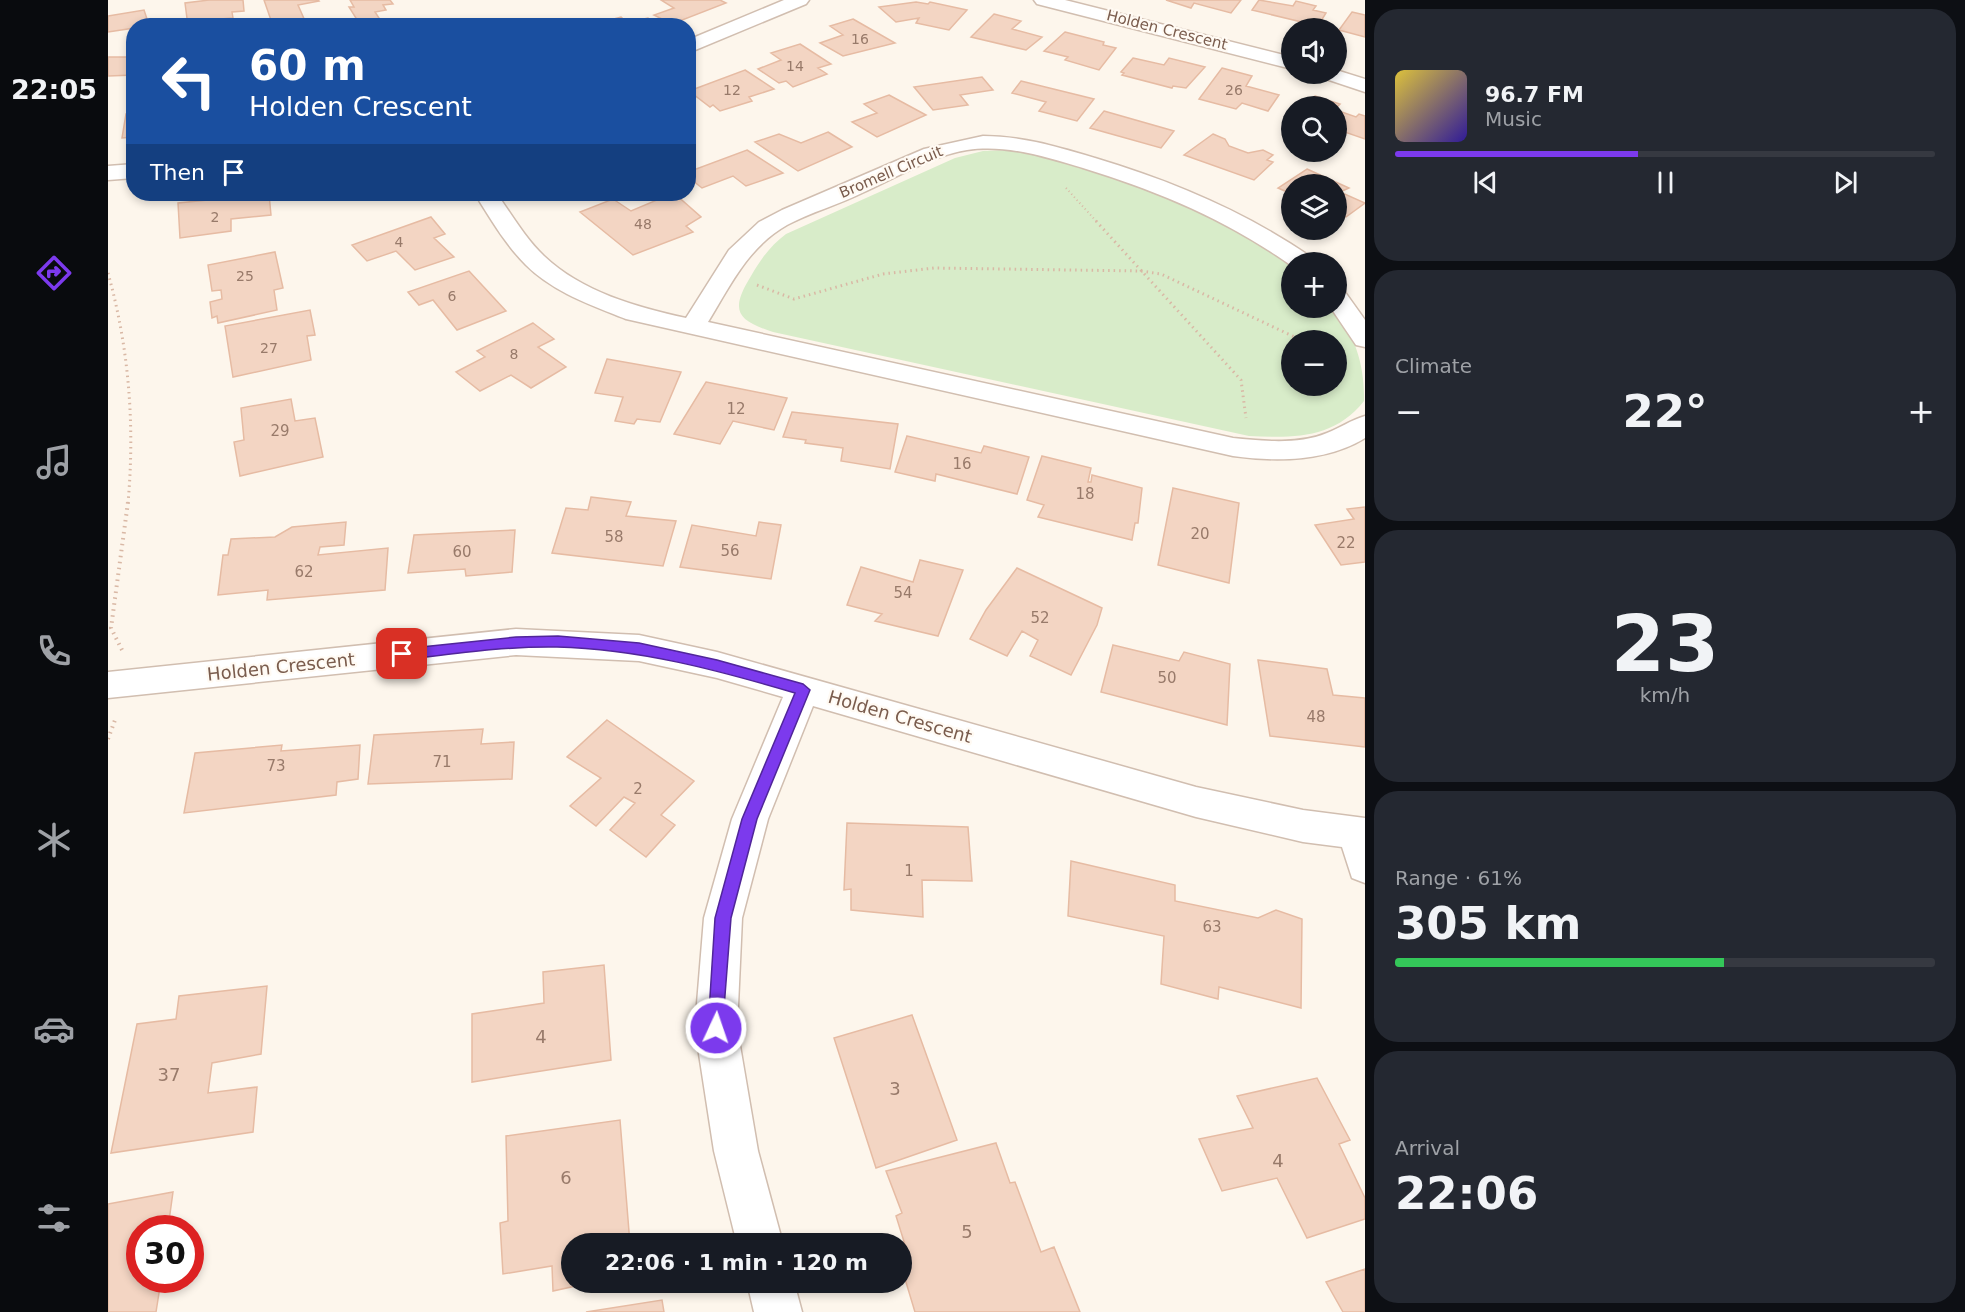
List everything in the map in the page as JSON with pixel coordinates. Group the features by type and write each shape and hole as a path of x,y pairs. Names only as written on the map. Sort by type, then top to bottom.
{"street":[{"path":"696,44 800,0"},
{"name":"Holden Crescent","path":"1043,0 1281,60"},
{"path":"1347,80 1365,86"},
{"name":"Bromell Circuit","path":"692,328 740,253 757,234 784,219 939,151 982,142 1018,143 1159,184 1216,208 1267,236 1289,252"},
{"path":"108,173 126,172"},
{"path":"491,201 517,239 543,267 582,293 634,314 1251,450 1290,451 1332,443 1349,436 1365,425"},
{"path":"1347,310 1365,339"},
{"name":"Holden Crescent","path":"108,685 516,642 558,642 639,648 717,665 1196,802 1303,826 1363,845"},
{"path":"757,1233 736,1151 716,1028 723,918 750,819 803,690"},
{"path":"773,1293 778,1312"}],"path":[{"path":"1060,155 1058,179 1241,380 1251,450"},
{"path":"727,273 794,299 883,274 934,268 1142,270 1161,273 1281,330"},
{"path":"108,273 121,319 130,394 131,469 111,628 123,651"}],"green space":[{"path":"1009,150 1087,167 1172,195 1246,233 1281,257 1281,318 1341,318 1348,329 1357,352 1363,376 1364,401 1340,423 1312,434 1282,437 1249,436 773,332 744,318 739,305 744,288 766,253 786,234 955,158 983,151"}],"building":[{"path":"243,0 244,11 232,12 233,18 187,18 185,3"},
{"path":"264,0 319,1 298,5 304,18 270,18"},
{"path":"350,0 390,0 393,4 383,5 386,10 375,12 379,18 356,18 349,7 354,7"},
{"path":"661,0 720,0 726,3 687,18 660,18 654,15 674,8"},
{"path":"1166,0 1241,0 1231,13 1194,3 1191,8"},
{"path":"1259,0 1293,6 1296,1 1316,6 1313,10 1326,13 1323,18 1285,18 1252,10"},
{"path":"916,2 928,4 930,2 967,10 949,30 916,23 919,18 896,22 879,7"},
{"path":"144,10 147,18 126,18 126,29 108,32 108,16"},
{"path":"1352,12 1365,15 1365,37 1347,32 1347,19"},
{"path":"994,14 1021,21 1012,29 1042,37 1026,50 971,37"},
{"path":"853,19 895,43 843,56 820,43 843,35 830,26"},
{"path":"1065,32 1104,42 1103,45 1116,48 1099,70 1065,60 1068,57 1044,51"},
{"path":"800,44 831,64 818,68 827,74 793,87 786,81 779,83 758,69 781,60 771,53"},
{"path":"108,57 126,57 126,75 108,76"},
{"path":"1133,58 1164,65 1169,58 1205,67 1186,88 1173,86 1172,88 1122,75 1124,73 1121,72"},
{"path":"1222,68 1252,76 1246,86 1279,95 1268,111 1242,103 1236,109 1199,99"},
{"path":"745,70 774,89 749,97 752,101 720,111 713,105 710,107 696,96 696,88"},
{"path":"982,77 993,90 960,95 968,105 933,110 914,87"},
{"path":"1021,81 1094,99 1077,121 1039,111 1046,102 1012,93"},
{"path":"889,95 926,115 877,137 852,122 877,113 864,104"},
{"path":"1104,111 1174,131 1161,148 1090,128"},
{"path":"126,114 126,138 122,138"},
{"path":"1347,114 1356,117 1359,114 1365,116 1365,139 1347,133"},
{"path":"828,132 852,147 798,171 755,142 779,134 801,143"},
{"path":"1213,134 1225,139 1229,146 1248,153 1263,150 1273,155 1267,160 1273,162 1254,180 1184,155"},
{"path":"747,150 783,173 746,186 733,176 702,188 696,183 696,169"},
{"path":"1307,169 1318,174 1299,174"},
{"path":"1347,195 1365,203 1347,216"},
{"path":"270,201 271,215 231,219 231,231 180,238 178,203"},
{"path":"608,201 616,201 631,211 655,201 683,201 701,217 686,226 693,232 633,255 580,212"},
{"path":"431,217 445,234 434,238 454,257 415,270 396,251 367,261 352,245"},
{"path":"275,252 283,288 274,290 277,310 218,323 217,316 212,318 210,302 222,299 221,290 212,291 208,265"},
{"path":"469,271 506,311 457,330 433,300 419,305 408,292"},
{"path":"310,310 315,335 307,336 311,360 233,377 225,326"},
{"path":"533,323 554,339 538,347 566,367 531,388 511,375 480,391 456,372 485,357 477,351"},
{"path":"607,359 681,372 660,422 637,419 634,424 615,421 623,397 595,393"},
{"path":"706,382 787,398 774,430 733,421 720,444 674,434"},
{"path":"291,399 295,421 315,418 323,457 240,476 234,442 244,440 241,408"},
{"path":"792,412 898,424 890,469 841,461 843,448 805,443 806,440 783,437"},
{"path":"907,436 981,453 984,446 1029,457 1017,494 936,474 935,481 895,472"},
{"path":"1042,456 1091,468 1088,482 1091,482 1092,475 1142,488 1138,523 1135,523 1132,540 1038,517 1044,505 1027,500"},
{"path":"1173,488 1239,503 1229,583 1158,565"},
{"path":"591,497 631,502 626,516 676,521 663,566 552,553 566,508 588,510"},
{"path":"1365,507 1365,562 1341,565 1315,525 1354,519 1347,509"},
{"path":"346,522 344,545 320,547 318,555 388,548 385,590 267,600 268,590 218,595 223,555 228,555 231,539 275,537 292,527"},
{"path":"759,522 781,525 771,579 680,567 692,525 756,536"},
{"path":"515,530 512,572 466,576 465,569 408,573 414,535"},
{"path":"920,560 963,570 938,636 875,621 882,614 847,605 861,567 913,582"},
{"path":"1017,568 1102,608 1097,625 1071,675 1030,656 1038,640 1022,631 1007,656 970,639 986,610"},
{"path":"1113,645 1179,661 1184,652 1230,664 1227,725 1101,692"},
{"path":"1258,660 1327,669 1333,695 1365,698 1365,747 1270,736"},
{"path":"607,720 694,781 661,815 675,825 646,857 610,830 635,803 624,797 596,826 570,806 601,778 567,757"},
{"path":"483,729 481,744 514,742 512,779 368,784 374,735"},
{"path":"282,745 281,751 360,745 358,779 337,782 336,795 184,813 195,753"},
{"path":"847,823 968,827 972,881 922,880 923,917 851,910 851,889 844,890"},
{"path":"1071,861 1175,885 1175,901 1258,918 1276,910 1302,919 1301,1008 1219,987 1218,999 1161,984 1164,936 1068,916"},
{"path":"604,965 611,1060 472,1082 472,1014 544,1003 543,972"},
{"path":"267,986 261,1054 212,1063 208,1093 257,1087 253,1132 111,1153 137,1024 176,1019 179,996"},
{"path":"912,1015 957,1140 876,1168 834,1038"},
{"path":"1317,1078 1350,1140 1339,1144 1365,1198 1365,1219 1307,1238 1277,1178 1222,1191 1199,1139 1253,1128 1237,1096"},
{"path":"620,1120 629,1233 561,1233 561,1289 553,1291 552,1266 503,1274 500,1223 508,1221 506,1136"},
{"path":"996,1143 1010,1183 1015,1182 1041,1252 1054,1247 1080,1312 915,1312 909,1293 912,1293 912,1233 901,1233 896,1216 902,1213 886,1171"},
{"path":"173,1192 170,1215 126,1215 126,1293 159,1293 156,1312 108,1312 108,1204"},
{"path":"1365,1269 1365,1312 1343,1312 1326,1282"},
{"path":"662,1300 664,1312 586,1312"}],"route":[{"path":"402,654 516,642 558,642 639,648 717,665 803,690 750,819 723,918 716,1028"}]}
